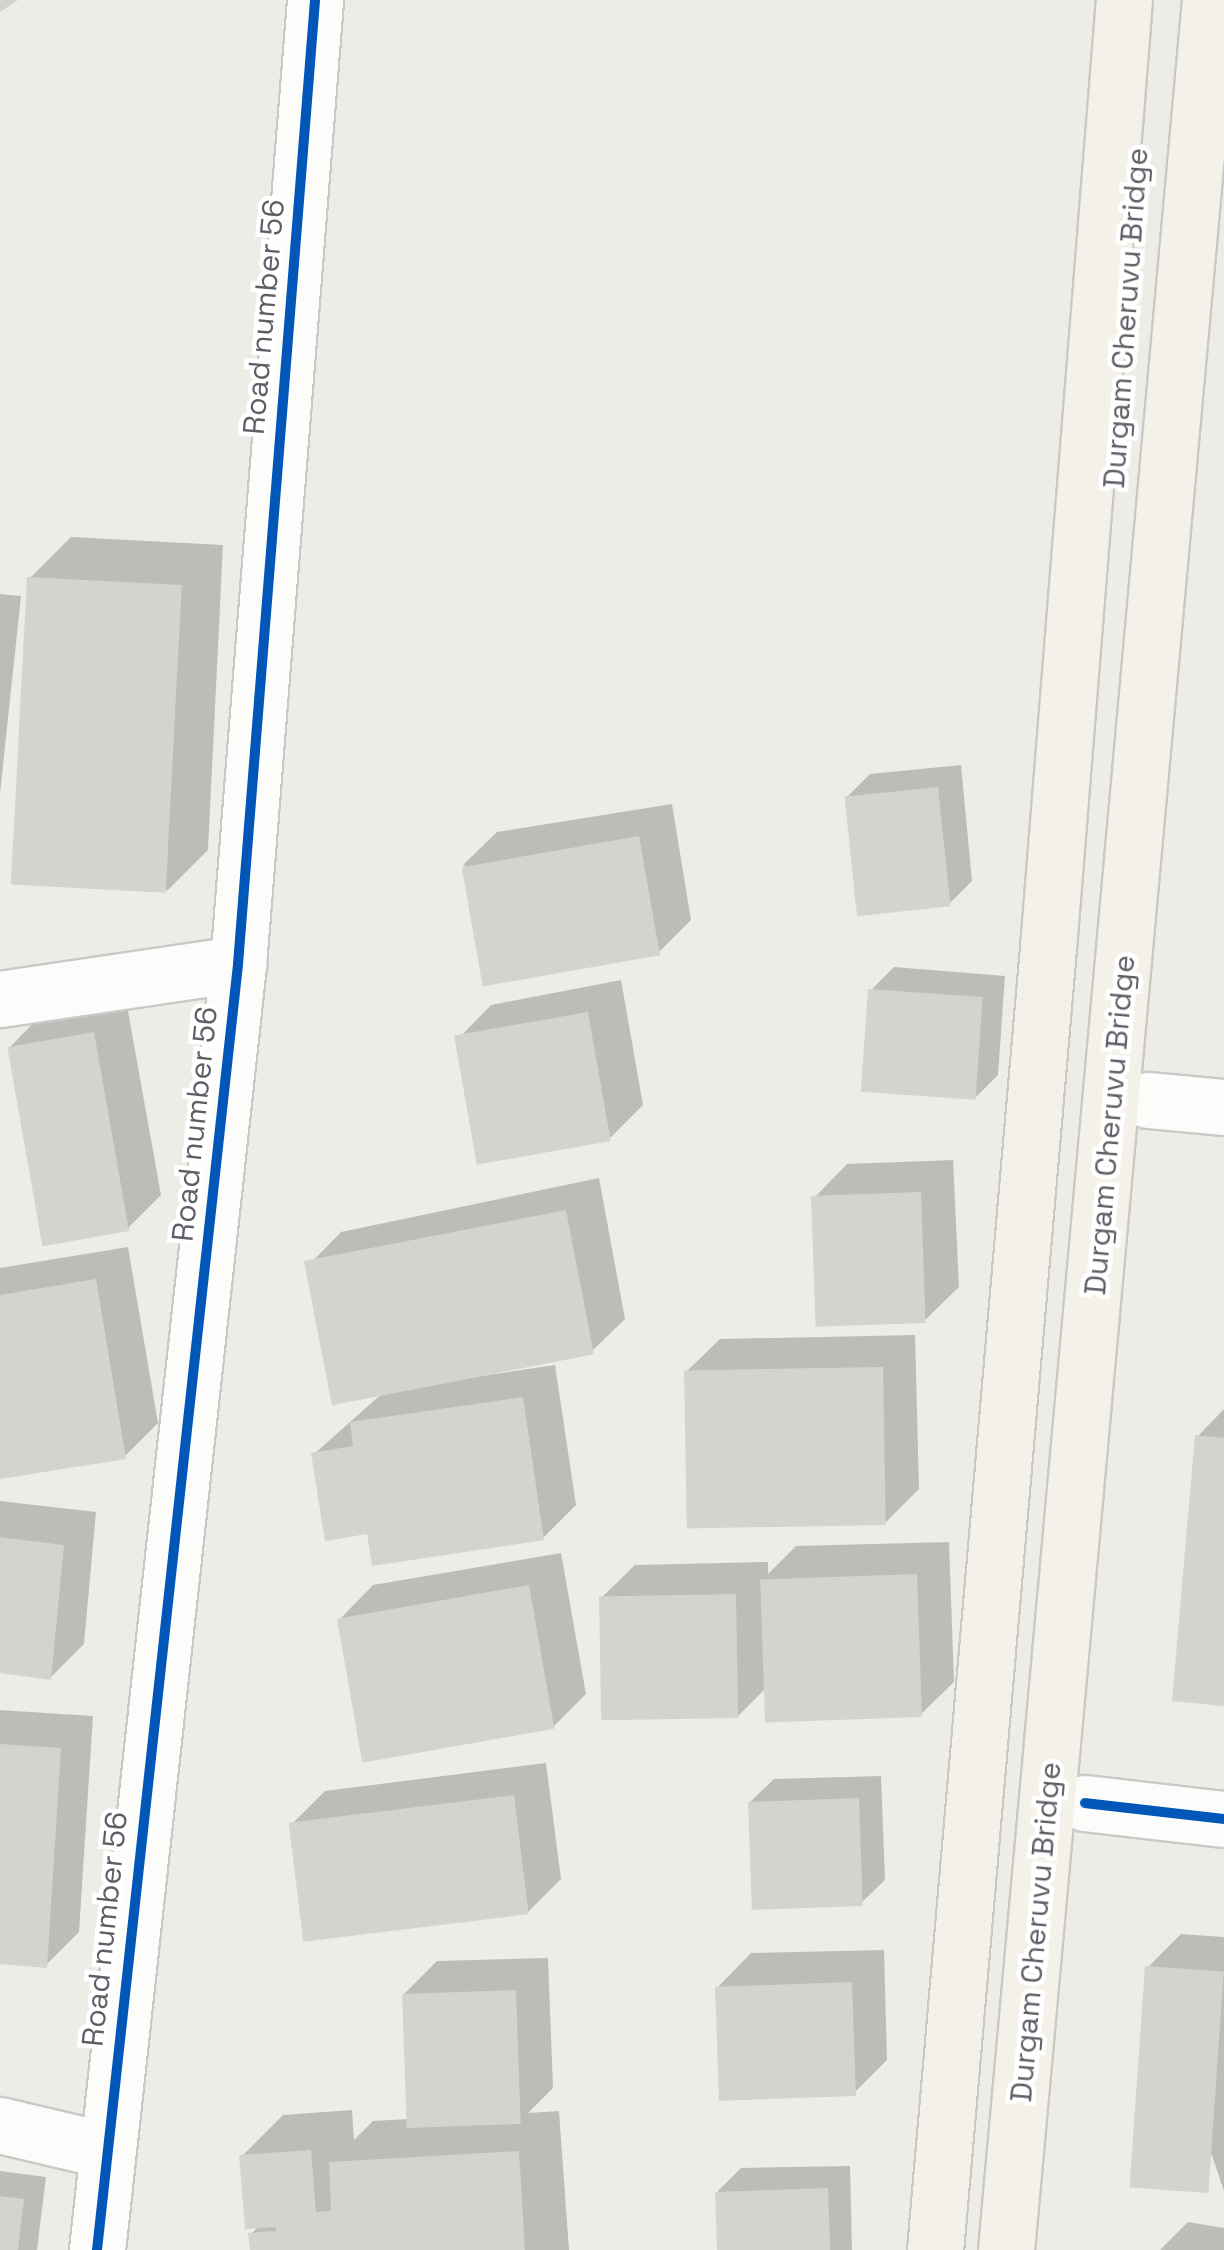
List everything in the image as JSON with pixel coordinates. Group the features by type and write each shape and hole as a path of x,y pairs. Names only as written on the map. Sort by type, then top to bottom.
{"main road":[{"path":"935,2250 1048,948 1124,0"},
{"name":"Durgam Cheruvu Bridge","path":"964,2250 1054,1302 1149,0"},
{"name":"Durgam Cheruvu Bridge","path":"1006,2250 1210,0"},
{"path":"1038,2250 1085,1803 1223,266"}],"street":[{"name":"Road number 56","path":"97,2250 238,964 315,0"},
{"path":"0,999 238,964"},
{"path":"1148,1100 1224,1108"},
{"path":"1085,1803 1224,1819"},
{"path":"0,2125 106,2150"}],"building":[{"path":"0,0 18,0 0,12"},
{"path":"27,577 182,585 166,893 11,885"},
{"path":"938,787 951,906 857,916 845,797"},
{"path":"639,836 660,955 483,986 462,867"},
{"path":"868,989 983,997 976,1100 861,1092"},
{"path":"588,1012 611,1141 477,1165 454,1036"},
{"path":"94,1032 129,1231 42,1246 7,1047"},
{"path":"921,1192 926,1323 816,1327 811,1196"},
{"path":"566,1210 594,1354 332,1405 304,1261"},
{"path":"96,1279 126,1459 0,1479 0,1295"},
{"path":"883,1367 886,1525 687,1528 684,1370"},
{"path":"523,1397 544,1540 372,1566 367,1534 325,1541 311,1453 353,1446 350,1422"},
{"path":"1195,1435 1224,1438 1224,1706 1172,1701"},
{"path":"0,1537 64,1545 51,1680 0,1673"},
{"path":"917,1574 922,1717 765,1722 760,1579"},
{"path":"529,1585 554,1729 362,1763 337,1619"},
{"path":"736,1594 738,1718 601,1720 599,1596"},
{"path":"0,1744 61,1748 47,1968 0,1964"},
{"path":"514,1795 529,1914 303,1942 289,1823"},
{"path":"859,1798 863,1906 752,1910 748,1802"},
{"path":"1145,1966 1224,1972 1208,2193 1130,2187"},
{"path":"852,1982 856,2096 719,2101 715,1987"},
{"path":"516,1990 521,2124 407,2128 402,1994"},
{"path":"311,2150 316,2212 331,2211 329,2162 519,2151 525,2250 250,2250 248,2233 276,2231 276,2227 245,2229 239,2155"},
{"path":"828,2188 830,2250 717,2250 715,2192"},
{"path":"0,2196 24,2199 18,2250 0,2250"}],"cycle path":[{"path":"97,2250 238,964 315,0"},
{"path":"1085,1803 1224,1819"}]}
